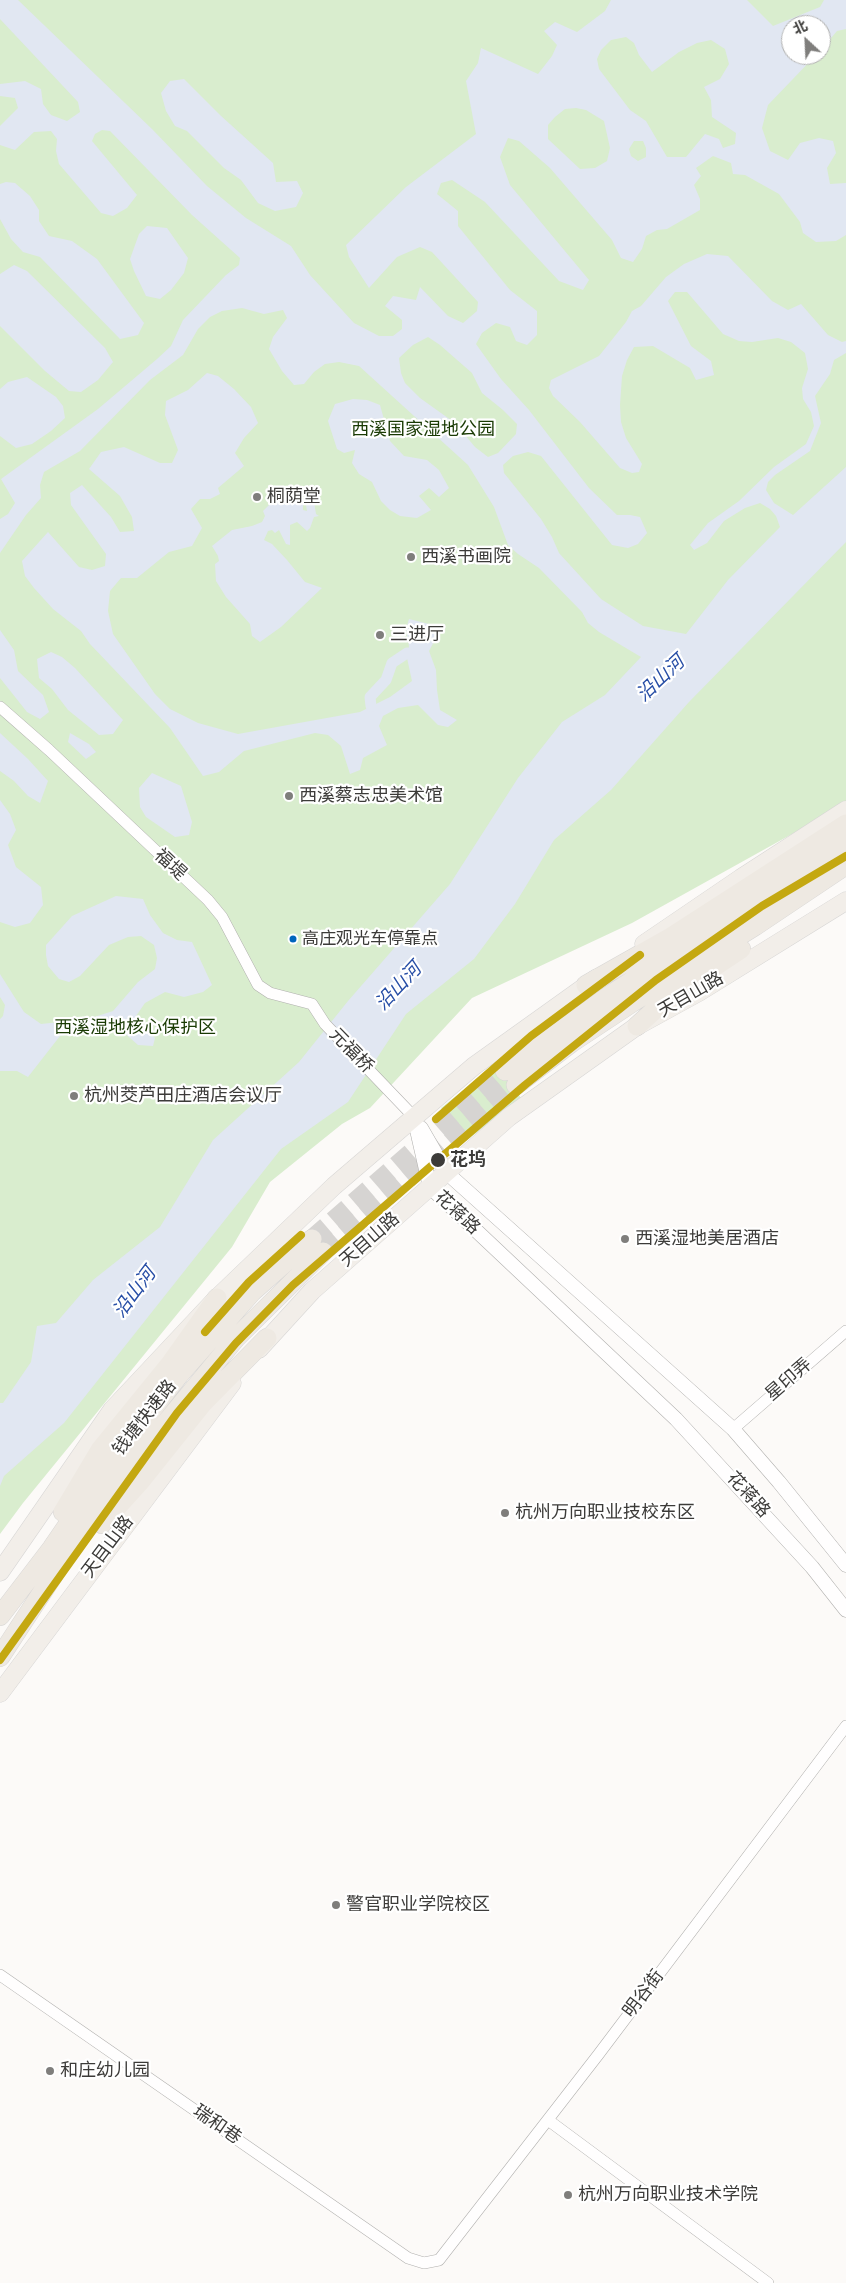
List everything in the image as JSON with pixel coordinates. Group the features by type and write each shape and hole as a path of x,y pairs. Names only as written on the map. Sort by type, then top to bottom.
{"highway":[{"path":"586,985 671,937 846,824"},
{"path":"846,843 607,996 510,1078 586,1033 846,865"},
{"path":"637,1026 670,996 846,879"},
{"name":"钱塘快速路","path":"0,1657 60,1564 141,1453 236,1338 318,1245 252,1292 179,1375 109,1465 52,1548 4,1610"},
{"path":"4,1610 100,1450 170,1364 217,1298"},
{"path":"11,1641 93,1534 140,1483 203,1403 267,1338"}],"main road":[{"path":"0,1572 112,1410 217,1298 334,1186 474,1066 586,985 741,878 846,810"},
{"name":"天目山路","path":"0,1693 201,1422 267,1338 312,1291 448,1173 509,1117 637,1026 699,992 843,907"}],"street":[{"name":"福堤","path":"0,707 208,900 222,917 258,985 270,993 312,1004 325,1024"},
{"name":"元福桥","path":"325,1024 414,1117"},
{"name":"花蒋路","path":"414,1117 448,1173 733,1429 779,1482 846,1566"},
{"name":"花蒋路","path":"414,1117 430,1188 676,1419 725,1470 812,1567 846,1610"},
{"name":"星印弄","path":"733,1429 846,1331"},
{"name":"明谷街","path":"439,2260 548,2120 846,1726"},
{"name":"瑞和巷","path":"0,1975 408,2258 424,2263 439,2260"},
{"path":"548,2120 768,2283"}],"green space":[{"name":"西溪国家湿地公园","path":"0,0 846,0 846,804 632,923 472,998 370,1108 342,1124 270,1182 232,1247 23,1503 0,1534"},
{"path":"496,1064 521,1098 466,1141 441,1108"}],"water":[{"name":"沿山河","path":"0,0 18,0 152,129 207,186 246,218 291,246 310,275 354,323 379,336 393,336 402,329 402,320 385,306 393,296 416,300 420,287 448,316 463,323 477,311 478,302 432,252 420,247 397,257 369,288 349,257 346,245 406,187 476,134 466,81 478,63 481,48 538,74 552,56 557,45 544,31 555,22 577,32 605,11 611,0 747,0 773,26 781,23 781,65 806,65 768,105 762,128 770,151 788,160 800,143 819,138 833,141 836,153 827,168 830,184 846,183 846,235 836,241 816,242 803,233 800,222 779,194 745,175 733,174 731,163 713,156 696,168 701,176 694,185 700,199 700,210 667,229 657,230 646,236 642,249 633,262 621,258 612,240 550,168 519,141 508,138 500,157 510,185 589,280 583,290 559,281 485,202 452,180 441,183 437,194 458,211 458,226 510,290 537,311 537,335 527,345 516,341 510,327 496,323 482,333 476,344 501,379 529,410 589,488 617,515 640,517 647,533 638,544 628,548 612,545 541,456 528,452 513,456 503,465 504,473 541,519 559,553 601,599 643,626 686,634 728,580 780,527 776,516 770,509 760,503 745,508 724,521 707,543 694,550 690,545 708,523 739,501 774,467 806,444 814,426 811,412 803,399 802,388 808,369 805,353 791,342 778,338 752,342 739,341 723,334 687,292 675,292 668,301 691,346 711,361 714,375 696,380 690,368 653,346 634,347 622,376 620,405 621,422 626,438 642,464 639,472 632,473 620,468 580,422 553,396 549,388 551,380 599,356 626,322 632,311 641,306 666,277 684,264 707,254 728,256 772,301 788,310 801,304 828,335 842,342 846,341 846,353 834,360 830,374 815,396 821,423 810,451 775,475 768,482 766,490 774,503 793,515 846,467 846,542 689,702 611,790 554,840 515,904 474,959 406,1014 348,1102 281,1149 64,1423 4,1476 0,1486 0,1403 3,1403 31,1362 37,1326 56,1323 93,1280 160,1227 213,1140 299,1062 348,1001 450,884 518,778 562,722 605,695 641,657 599,632 588,623 582,612 539,568 508,545 494,507 468,465 359,366 339,362 325,364 314,372 304,384 294,385 282,371 269,349 273,337 287,318 283,310 264,314 242,308 222,311 210,317 198,329 183,355 150,380 80,451 44,472 40,485 41,498 26,515 0,553 0,519 8,514 15,503 1,479 98,409 157,359 171,346 183,320 226,275 239,265 240,258 192,215 110,131 102,130 95,134 92,141 137,195 127,208 113,216 101,213 59,164 56,151 57,139 51,131 34,132 15,150 0,145 0,126 18,108 15,98 0,96 0,84 25,81 41,89 43,104 51,115 67,121 80,112 78,102 0,19","holes":["626,37 634,43 639,55 652,72 679,52 697,43 711,40 725,49 729,64 720,79 704,87 711,100 712,117 736,133 735,144 723,148 719,139 705,134 686,157 667,157 646,121 630,110 599,69 597,59 601,50 611,40","576,108 586,110 604,121 610,148 607,161 595,168 580,169 548,139 548,125 555,117 565,109","634,141 643,141 646,148 646,157 638,161 631,156 629,149","428,337 472,373 482,393 517,424 516,434 498,453 488,457 475,447 455,423 420,398 405,383 401,373 399,358 413,345"]},
{"path":"824,0 846,0 846,29 837,31 831,38 831,15 800,15 820,7"},
{"path":"184,79 273,163 276,182 297,181 303,193 296,207 275,211 258,203 241,180 224,168 187,131 175,126 166,111 161,93 170,81"},
{"path":"6,182 15,183 30,196 39,210 39,221 49,236 72,241 97,259 144,323 138,335 120,339 40,257 23,252 11,239 0,219 0,184"},
{"path":"147,226 167,228 188,258 184,273 171,290 160,299 146,296 130,259 139,234"},
{"path":"14,265 27,271 105,348 113,362 98,380 81,392 69,391 45,371 0,326 0,274"},
{"path":"207,373 218,376 234,389 251,407 258,423 244,438 235,453 244,466 218,488 220,494 210,499 200,499 191,509 202,528 192,546 169,552 137,578 121,578 110,591 108,611 113,634 155,694 170,709 198,723 238,734 360,712 390,697 412,681 407,658 409,646 406,629 409,619 437,626 437,636 429,651 436,670 440,710 457,720 448,727 438,725 418,705 398,708 383,716 379,726 387,745 363,758 360,770 350,774 341,746 328,735 315,733 244,751 219,772 203,776 170,728 90,644 81,631 53,609 25,576 22,561 48,532 79,567 92,570 105,566 106,554 71,505 70,493 82,485 111,517 120,532 134,531 132,517 120,496 89,469 101,452 124,447 160,463 172,463 178,450 165,415 166,401 188,390"},
{"path":"27,377 56,397 63,406 65,418 51,431 32,444 16,448 0,436 0,389 8,382"},
{"path":"353,399 367,400 380,405 390,441 404,456 427,460 439,470 449,488 439,497 429,488 419,496 431,510 417,518 400,516 390,510 381,501 372,482 359,474 352,463 355,450 344,453 337,449 328,421 335,404"},
{"path":"298,495 303,500 303,510 307,511 305,499 307,496 314,502 316,514 319,516 314,517 310,528 307,531 297,522 290,525 290,545 286,544 279,530 275,533 272,530 268,531 264,540 272,544 305,582 322,588 281,627 260,642 252,636 250,624 226,597 216,581 215,564 219,561 212,546 232,530 262,522 265,516 263,511 275,499 281,504 291,497"},
{"path":"0,630 14,650 18,671 43,695 49,712 40,719 27,712 0,678"},
{"path":"51,652 62,657 75,668 123,720 113,734 99,735 68,710 52,689 39,678 37,659"},
{"path":"0,733 48,781 40,803 28,796 14,781 0,771"},
{"path":"70,733 89,744 96,752 86,759 68,742"},
{"path":"152,773 181,786 192,822 189,835 175,837 146,817 140,807 139,788"},
{"path":"0,800 10,814 16,830 8,845 16,867 41,887 43,905 30,923 15,927 0,922"},
{"path":"116,896 143,899 150,915 163,933 177,940 192,942 212,985 203,992 184,997 165,992 145,1003 136,1016 155,1038 153,1046 138,1045 113,1023 60,1036 28,1077 17,1071 0,1071 0,1019 3,1016 5,1005 0,997 0,974 24,1012 41,1024 88,1019 113,1011 138,982 155,969 157,958 154,945 141,936 128,937 109,945 80,976 69,982 59,979 48,966 46,945 72,916"}],"waterway":[{"path":"371,706 370,697 386,680 392,663 407,653"}],"tunnel":[{"path":"312,1239 505,1071"},
{"path":"323,1252 516,1085"}],"transit line":[{"path":"0,1660 177,1413 236,1343 293,1285 525,1085 656,980 762,906 846,856"},
{"path":"436,1119 531,1036 640,955"},
{"path":"205,1332 249,1282 301,1235"}],"place":[{"name":"桐荫堂","path":"257,497"},
{"name":"西溪书画院","path":"411,557"},
{"name":"三进厅","path":"380,635"},
{"name":"西溪蔡志忠美术馆","path":"289,796"},
{"name":"高庄观光车停靠点","path":"293,939"},
{"name":"杭州茭芦田庄酒店会议厅","path":"74,1096"},
{"name":"花坞","path":"438,1160"},
{"name":"西溪湿地美居酒店","path":"625,1239"},
{"name":"杭州万向职业技校东区","path":"505,1513"},
{"name":"警官职业学院校区","path":"336,1905"},
{"name":"和庄幼儿园","path":"50,2071"},
{"name":"杭州万向职业技术学院","path":"568,2195"}],"park label":[{"name":"西溪湿地核心保护区","path":"135,1028"}]}
